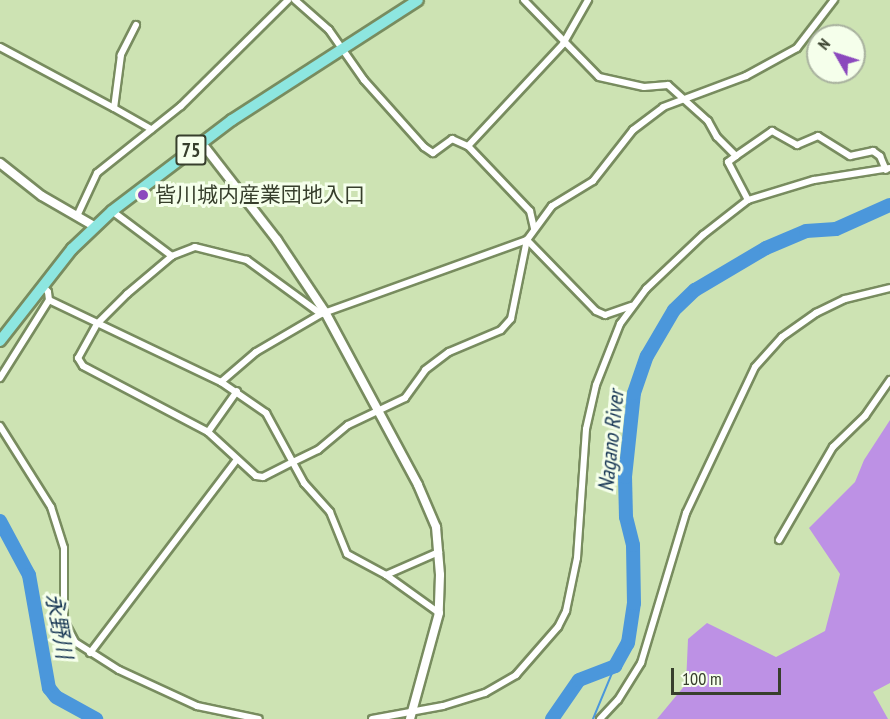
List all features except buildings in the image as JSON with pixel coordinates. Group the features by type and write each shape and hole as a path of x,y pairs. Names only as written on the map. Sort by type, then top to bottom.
{"main road":[{"name":"75","path":"0,341 42,285 94,226 112,211 201,142 418,0"}],"street":[{"path":"78,214 97,173 181,106 288,0"},
{"path":"295,0 329,30 364,80 424,147 433,153 452,139 468,146 530,211 534,229"},
{"path":"524,0 563,44 599,77 644,87 669,84 708,121 717,137 736,156"},
{"path":"468,146 563,44 588,0"},
{"path":"323,313 247,260 195,247 172,256 97,324 78,358 83,366 208,432 256,476 263,477 318,450 348,425 405,398 425,370 449,352 486,338 511,318 527,240 552,206 593,182 633,130 663,108 685,101 785,56 797,48 834,0"},
{"path":"114,108 121,55 136,25"},
{"path":"0,47 151,129"},
{"path":"372,719 411,716 466,700 502,684 530,662 558,627 566,611 577,558 586,429 605,355 631,306 669,265 748,200 814,180 888,169 880,156 873,151 850,156 818,136 797,145 772,131 728,162 748,200"},
{"path":"201,142 278,240 323,313 418,485 436,527 439,552 438,613 411,716"},
{"path":"0,163 42,196 78,214 94,226"},
{"path":"112,211 172,256"},
{"path":"221,382 256,352 323,313 527,240"},
{"path":"527,240 596,311 605,315 631,306"},
{"path":"0,378 49,300 48,292 42,285"},
{"path":"600,719 618,700 641,663 686,513 755,367 782,337 816,313 845,299 890,288"},
{"path":"49,300 221,382 266,413 304,483 330,512 347,554 386,575 438,613"},
{"path":"779,540 833,447 865,416 890,380"},
{"path":"208,432 237,391"},
{"path":"0,426 51,507 63,548 64,621 75,642 90,653 197,706 259,719"},
{"path":"90,653 237,459"},
{"path":"386,575 439,552"}],"shaded area":[{"path":"890,420 890,683 873,692 888,719 657,719 686,684 688,639 707,623 776,657 825,631 840,574 809,528 855,482 864,460"}],"waterway":[{"name":"Nagano River","path":"552,719 579,680 615,666 628,643 634,603 633,545 626,517 625,477 634,393 647,356 674,310 695,290 766,248 806,231 836,229 890,205"},
{"name":"永野川","path":"0,521 29,575 49,688 56,697 96,719"},
{"path":"593,719 615,666"}],"place":[{"name":"皆川城内産業団地入口","path":"143,195"}]}
